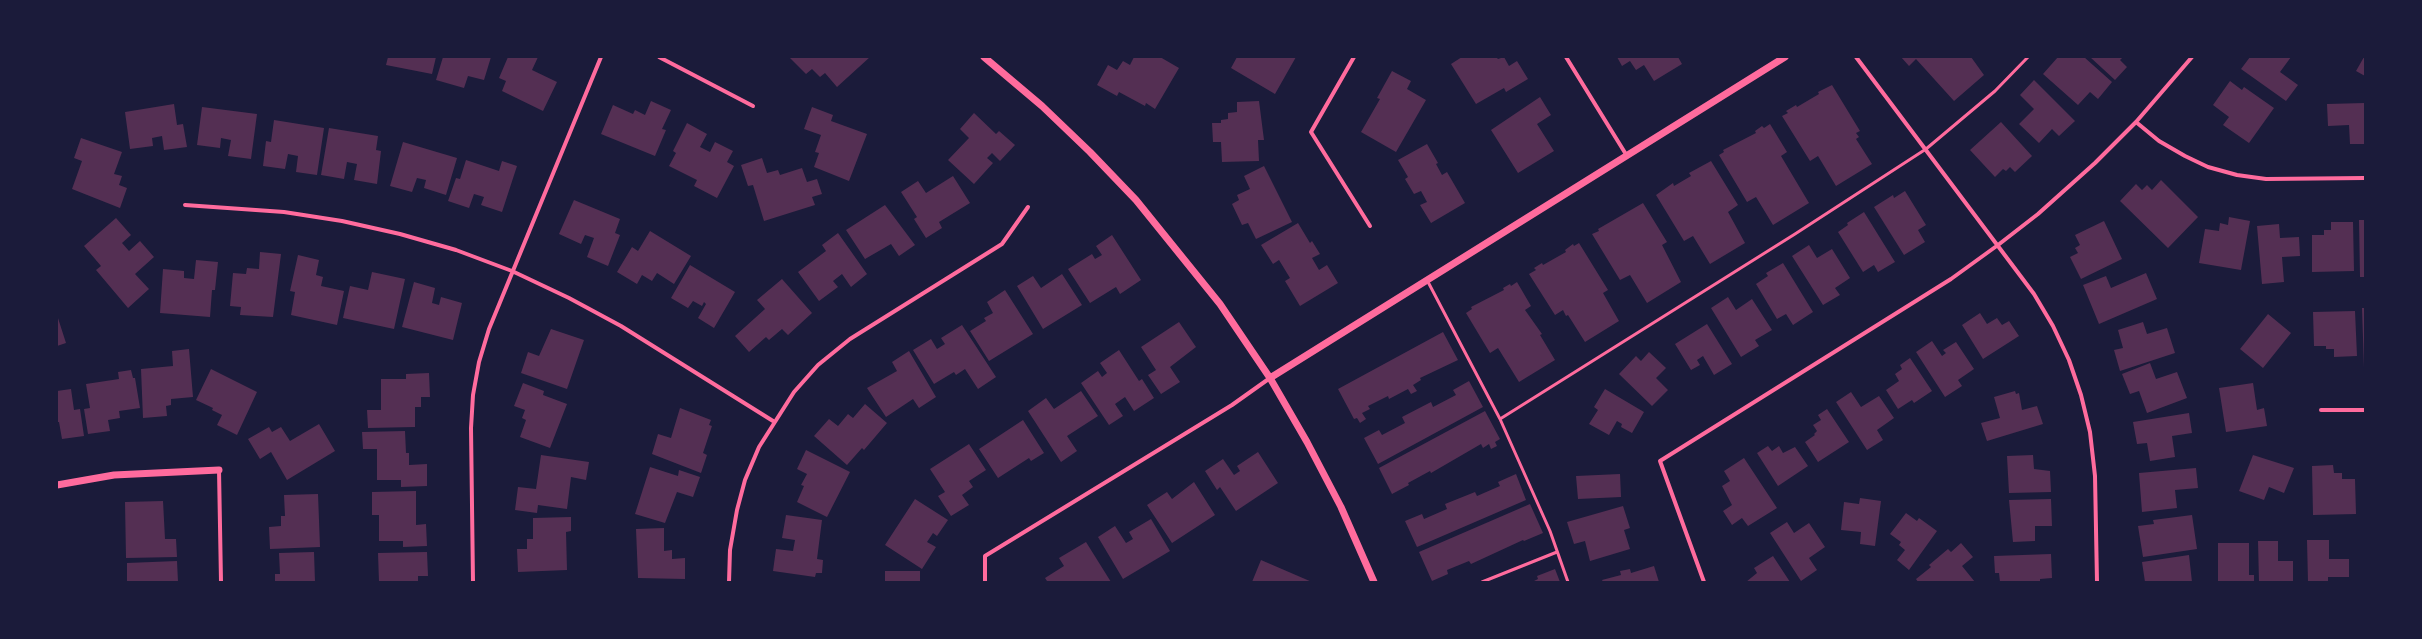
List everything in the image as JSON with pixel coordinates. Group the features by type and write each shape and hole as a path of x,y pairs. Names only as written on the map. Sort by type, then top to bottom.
{"street":[{"path":"473,582 471,428 473,395 488,329 601,57"},
{"path":"659,57 753,106"},
{"path":"984,57 1042,106 1090,152 1136,200 1179,251 1220,304 1270,378 1307,442 1341,507 1374,582"},
{"path":"1354,57 1311,132 1370,226"},
{"path":"1566,57 1627,156"},
{"path":"985,582 985,556 1232,405 1270,378 1785,57"},
{"path":"1856,57 2034,294 2053,326 2069,360 2081,395 2090,432 2095,476 2097,582"},
{"path":"1704,582 1660,461 1951,279 1998,245 2038,214 2095,163 2136,122 2192,57"},
{"path":"2136,122 2159,141 2185,156 2208,167 2237,175 2266,179 2365,178"},
{"path":"185,205 284,212 342,221 400,234 456,250 512,272 569,298 621,326 774,421"},
{"path":"729,582 730,550 737,510 745,480 759,447 774,421 794,392 818,366 850,339 1002,244 1028,207"},
{"path":"2321,410 2365,410"},
{"path":"57,485 114,475 219,470 221,582"}],"lane":[{"path":"1500,419 1795,234 1926,149 1996,90 2028,57"},
{"path":"1427,280 1500,419 1558,552 1568,582"},
{"path":"1482,582 1558,552"}],"building":[{"path":"388,57 436,57 432,74 386,65"},
{"path":"443,57 491,57 484,80 468,76 464,88 436,80"},
{"path":"508,57 538,57 532,70 557,82 543,111 502,91 506,81 499,78"},
{"path":"789,57 870,57 837,87 825,73 820,77 812,69 806,74"},
{"path":"1134,57 1160,57 1179,68 1155,109 1146,103 1145,106 1119,92 1117,96 1097,85 1108,65 1117,70 1123,61 1130,65"},
{"path":"1237,57 1296,57 1275,94 1231,68"},
{"path":"1462,57 1496,57 1498,59 1504,57 1509,66 1517,61 1528,79 1506,92 1504,88 1476,104 1451,64"},
{"path":"1617,57 1678,57 1682,64 1654,81 1644,65 1636,70 1630,61 1622,66"},
{"path":"1901,57 1971,57 1984,75 1954,101 1916,59 1909,66"},
{"path":"2058,57 2084,57 2112,82 2098,99 2090,92 2078,105 2043,74"},
{"path":"2090,57 2123,57 2120,60 2127,67 2115,80"},
{"path":"2250,57 2291,57 2280,72 2298,85 2286,101 2241,69"},
{"path":"2365,57 2365,76 2356,71"},
{"path":"1392,71 1411,81 1407,89 1426,100 1396,152 1361,132 1380,99 1377,98"},
{"path":"2034,80 2075,121 2059,136 2052,129 2039,143 2019,124 2034,109 2020,95"},
{"path":"2230,81 2242,90 2244,87 2274,108 2249,143 2223,125 2229,117 2213,105"},
{"path":"1832,85 1860,131 1856,133 1859,137 1856,139 1872,164 1836,186 1818,156 1810,161 1782,116 1788,113 1786,111 1796,105 1797,107 1819,94 1818,92"},
{"path":"1540,97 1551,115 1537,124 1554,151 1518,173 1491,130"},
{"path":"651,101 671,110 662,129 666,130 655,156 601,134 613,105 633,114 635,110 645,115"},
{"path":"1259,101 1264,140 1258,140 1259,161 1222,162 1221,142 1213,142 1212,123 1221,123 1221,120 1228,119 1228,113 1237,112 1237,102"},
{"path":"2365,103 2365,144 2350,144 2349,125 2328,126 2327,104"},
{"path":"174,104 177,125 183,124 187,147 164,150 162,136 152,138 153,146 130,149 125,112"},
{"path":"202,107 257,114 251,159 228,156 231,140 221,138 220,148 197,145"},
{"path":"812,107 833,115 831,121 867,134 849,181 814,167 819,153 815,152 821,135 804,129"},
{"path":"974,113 996,134 999,131 1015,145 1000,161 992,153 987,158 993,163 974,184 948,160 969,138 960,129"},
{"path":"274,120 324,128 317,175 296,172 298,156 288,154 285,169 263,166 266,141 271,142"},
{"path":"2001,122 2032,156 2015,172 2010,167 2006,171 2003,169 1995,177 1970,150"},
{"path":"687,123 707,134 700,147 710,152 715,142 733,151 727,162 734,166 717,198 694,186 697,180 669,166 676,153 673,151"},
{"path":"1770,124 1787,152 1781,156 1809,203 1773,225 1756,197 1747,202 1719,155 1724,152 1723,150 1756,133 1755,131 1762,126 1764,128"},
{"path":"329,128 378,136 376,150 381,151 377,184 354,180 357,164 347,162 344,179 321,175"},
{"path":"81,138 122,152 114,174 122,176 119,185 127,188 120,208 72,189 82,161 74,158"},
{"path":"403,142 457,158 446,195 424,188 426,180 417,178 412,192 390,186"},
{"path":"1427,144 1438,163 1436,164 1442,175 1447,172 1465,203 1431,223 1420,205 1427,202 1421,191 1414,194 1405,179 1408,177 1398,160"},
{"path":"762,158 767,173 778,170 780,175 802,168 807,182 817,179 822,194 812,197 815,205 764,221 753,185 748,186 741,165"},
{"path":"466,160 499,171 502,161 517,166 502,212 481,205 484,197 474,194 469,208 448,201 456,178 460,179"},
{"path":"1711,161 1738,205 1728,212 1745,243 1710,264 1693,236 1684,241 1656,195 1673,183 1674,186 1691,176 1689,173"},
{"path":"1264,166 1292,222 1256,239 1248,223 1242,225 1232,204 1239,200 1237,195 1250,189 1244,176"},
{"path":"953,176 970,203 939,222 942,228 926,238 914,219 917,217 901,192 918,181 926,193"},
{"path":"2161,180 2198,217 2168,248 2120,201 2136,184 2142,190 2147,185 2152,190"},
{"path":"1905,191 1926,225 1918,230 1925,242 1904,255 1874,207 1893,195 1894,198"},
{"path":"574,200 620,219 615,233 620,235 608,266 587,257 594,238 585,235 581,244 559,234"},
{"path":"1643,203 1667,242 1662,245 1681,282 1647,303 1630,275 1620,280 1592,234"},
{"path":"885,205 915,245 899,256 891,244 865,259 846,230"},
{"path":"1864,212 1895,262 1878,272 1874,265 1863,272 1838,232 1848,225 1847,223"},
{"path":"2229,217 2250,221 2241,270 2199,263 2205,229 2219,231 2220,223 2228,225"},
{"path":"116,218 131,235 122,243 129,251 140,241 154,257 135,274 149,289 128,308 96,270 101,266 84,246"},
{"path":"2359,220 2365,220 2365,277 2360,277"},
{"path":"2104,221 2122,259 2081,279 2070,257 2078,253 2075,248 2080,245 2075,235"},
{"path":"2331,222 2353,222 2354,271 2312,272 2312,235 2324,235 2324,230 2331,230"},
{"path":"1298,223 1310,243 1312,241 1320,254 1312,258 1319,270 1327,265 1338,283 1300,306 1285,281 1290,278 1279,260 1273,264 1261,245"},
{"path":"2279,224 2280,238 2299,237 2300,256 2282,257 2284,282 2262,284 2257,226"},
{"path":"650,231 691,256 674,284 657,273 652,281 642,275 637,284 617,272 632,247 638,251"},
{"path":"838,233 867,274 851,287 842,274 833,281 838,287 819,301 798,272 826,251 822,245"},
{"path":"1112,235 1141,280 1120,294 1116,287 1090,303 1068,269 1092,254 1095,259 1102,255 1096,246"},
{"path":"1579,243 1608,290 1603,293 1619,321 1585,342 1568,315 1566,316 1563,310 1555,315 1529,274 1536,270 1534,268 1542,263 1543,265 1566,252 1565,250 1573,244 1574,246"},
{"path":"1809,245 1817,258 1832,249 1850,278 1835,288 1840,295 1823,305 1792,256"},
{"path":"260,252 281,254 273,317 240,315 241,307 230,306 233,273 246,274 247,268 259,269"},
{"path":"298,255 319,260 316,275 323,277 321,286 344,291 337,325 291,315 295,292 290,291"},
{"path":"196,260 218,262 215,290 212,290 210,317 160,313 163,269 184,271 184,278 194,279"},
{"path":"1783,263 1813,312 1793,325 1786,314 1777,319 1756,284 1768,276 1766,273"},
{"path":"690,265 735,292 714,328 698,318 706,304 704,302 702,306 693,301 688,308 671,298"},
{"path":"372,272 405,279 394,329 343,318 350,286 368,290"},
{"path":"2146,273 2157,299 2099,324 2083,285 2106,276 2111,288"},
{"path":"1062,274 1082,305 1043,329 1017,286 1033,276 1041,288"},
{"path":"782,279 812,313 788,335 782,329 769,340 766,337 749,352 735,336 765,309 757,300"},
{"path":"414,282 435,288 432,303 439,305 441,297 462,303 453,340 402,327"},
{"path":"1517,282 1531,306 1525,310 1542,334 1540,335 1555,360 1519,382 1498,348 1490,353 1466,313 1472,309 1471,307 1504,290 1503,288 1510,284 1511,286"},
{"path":"1005,290 1033,334 989,361 970,331 986,321 984,318 993,313 987,302"},
{"path":"1728,297 1736,310 1752,299 1772,330 1755,340 1759,346 1741,357 1711,308"},
{"path":"2362,308 2365,308 2365,368 2364,368"},
{"path":"2355,311 2357,356 2334,357 2334,349 2326,349 2326,346 2314,346 2313,312"},
{"path":"1980,313 1987,324 1997,318 2002,325 2009,321 2019,336 1983,359 1962,325"},
{"path":"2268,314 2291,333 2263,368 2240,349"},
{"path":"57,315 66,343 57,346"},
{"path":"1179,322 1196,347 1170,367 1180,382 1161,394 1148,375 1156,370 1141,347"},
{"path":"2143,322 2147,334 2167,328 2175,353 2120,371 2114,350 2123,348 2118,330"},
{"path":"1707,324 1732,364 1714,375 1703,356 1697,360 1700,365 1691,370 1675,344"},
{"path":"962,325 996,377 978,389 965,369 956,375 954,372 934,384 913,350 931,339 937,349 945,344 941,338"},
{"path":"551,329 584,340 567,389 521,373 528,352 539,356"},
{"path":"1443,332 1458,360 1420,378 1421,380 1413,385 1417,391 1411,394 1408,389 1389,399 1388,396 1368,406 1370,409 1362,413 1366,419 1360,423 1357,418 1354,419 1338,389"},
{"path":"1932,341 1942,356 1946,353 1943,350 1956,342 1974,369 1958,380 1962,386 1945,397 1916,352"},
{"path":"189,349 193,397 171,399 171,405 166,406 167,416 143,418 141,369 173,366 172,351"},
{"path":"1119,350 1139,381 1142,379 1154,398 1134,411 1125,397 1115,404 1123,416 1109,425 1081,383 1098,371 1102,377 1107,373 1100,363"},
{"path":"909,351 936,397 919,408 913,399 886,417 867,388 897,371 892,362"},
{"path":"1649,352 1666,368 1656,378 1668,390 1652,406 1619,374 1636,356 1641,361"},
{"path":"1910,358 1932,391 1914,403 1912,400 1898,409 1886,390 1899,381 1895,374 1902,369 1900,365"},
{"path":"2150,363 2156,379 2177,372 2187,398 2147,413 2139,391 2130,394 2122,374"},
{"path":"211,369 257,392 237,435 217,425 222,415 212,410 213,408 196,400"},
{"path":"131,370 133,378 135,378 140,408 119,411 120,418 108,420 110,431 88,434 84,409 90,408 86,384 119,379 118,372"},
{"path":"429,373 430,397 421,397 421,407 415,407 415,427 368,428 367,410 381,410 381,379 406,379 406,374"},
{"path":"1469,381 1483,407 1378,464 1364,438 1379,430 1382,435 1405,423 1402,417 1431,402 1433,407 1456,395 1453,390"},
{"path":"523,383 544,391 543,395 567,404 550,448 520,437 526,420 522,418 525,410 514,406"},
{"path":"2253,383 2257,410 2264,408 2267,426 2226,432 2219,388"},
{"path":"71,389 74,410 80,409 84,436 62,439 59,422 57,422 57,391"},
{"path":"1605,389 1644,412 1632,433 1621,427 1622,424 1617,421 1609,435 1589,424 1598,410 1594,407"},
{"path":"1081,391 1098,416 1067,436 1077,451 1061,462 1028,411 1046,398 1054,409"},
{"path":"2015,391 2016,394 2019,393 2022,410 2037,406 2043,424 1987,441 1981,423 2000,418 1994,397"},
{"path":"1851,392 1861,407 1879,396 1894,418 1877,430 1883,440 1867,450 1836,402"},
{"path":"865,404 887,423 864,450 862,448 847,465 814,436 829,419 838,426 848,414 853,418"},
{"path":"680,408 711,420 709,425 712,426 703,453 707,455 701,473 652,454 658,434 671,438"},
{"path":"1827,409 1849,442 1818,462 1805,442 1815,435 1814,434 1817,431 1813,425 1821,420 1818,415"},
{"path":"1485,411 1500,439 1495,442 1497,446 1491,449 1489,444 1483,448 1481,444 1431,473 1430,471 1408,483 1409,485 1392,494 1379,468"},
{"path":"2189,413 2192,433 2172,436 2175,457 2150,461 2147,443 2137,444 2133,422"},
{"path":"1023,420 1044,453 1031,461 1029,458 998,478 979,449"},
{"path":"319,424 335,451 287,480 271,452 260,459 248,439 269,427 272,432 281,427 290,441"},
{"path":"405,431 406,453 409,453 409,465 427,464 427,486 401,487 401,480 377,480 377,449 363,449 362,432"},
{"path":"969,444 986,470 969,481 973,487 962,495 969,505 951,516 938,496 945,492 930,469"},
{"path":"1768,446 1772,451 1779,446 1783,453 1795,447 1808,466 1778,486 1757,453"},
{"path":"806,450 850,472 827,517 797,502 804,486 801,485 807,474 797,469"},
{"path":"1258,452 1278,483 1236,511 1220,487 1217,490 1205,471 1223,459 1234,475 1240,471 1237,466"},
{"path":"541,455 589,462 586,480 571,477 567,509 538,505 537,513 515,510 518,487 536,489"},
{"path":"2033,455 2034,469 2050,471 2051,492 2009,493 2007,456"},
{"path":"2253,455 2294,468 2284,493 2269,487 2264,500 2239,491"},
{"path":"1744,458 1777,508 1748,526 1742,518 1732,525 1723,511 1732,505 1722,486 1730,481 1724,471"},
{"path":"2333,465 2334,473 2342,473 2342,479 2355,479 2356,514 2313,515 2312,466"},
{"path":"650,467 678,476 679,470 700,477 693,497 677,492 665,523 635,514"},
{"path":"2196,468 2198,488 2175,490 2177,508 2142,512 2139,473"},
{"path":"1516,474 1526,500 1417,547 1405,521 1422,514 1424,519 1447,509 1445,504 1475,492 1477,496 1500,486 1498,482"},
{"path":"1620,474 1621,497 1578,499 1576,476"},
{"path":"1194,482 1215,515 1172,543 1147,505 1167,492 1172,499"},
{"path":"416,491 416,525 426,524 427,546 403,547 403,541 379,541 379,515 372,515 372,492"},
{"path":"318,494 320,547 270,549 269,527 281,526 281,516 285,516 284,495"},
{"path":"1860,498 1881,501 1875,546 1860,544 1861,532 1841,530 1844,502 1859,504"},
{"path":"915,499 948,520 937,536 933,533 927,542 936,547 922,569 885,545"},
{"path":"2051,499 2052,526 2035,526 2035,541 2013,542 2009,500"},
{"path":"163,501 165,539 176,539 177,557 126,558 125,502"},
{"path":"1530,504 1543,533 1524,541 1523,540 1471,564 1469,561 1447,570 1448,574 1432,581 1419,552"},
{"path":"1623,506 1630,528 1624,530 1630,549 1590,561 1585,541 1574,544 1567,522"},
{"path":"1906,513 1917,521 1919,518 1937,531 1909,570 1897,560 1905,550 1899,545 1901,542 1890,534"},
{"path":"786,515 822,520 817,559 823,560 822,573 816,573 815,577 773,571 776,549 793,551 795,540 782,538"},
{"path":"2192,515 2197,549 2143,557 2138,526 2154,524 2153,520"},
{"path":"571,517 571,531 566,532 567,570 518,572 517,549 527,549 527,539 533,539 533,518"},
{"path":"1151,519 1170,551 1123,579 1098,537 1115,526 1126,543 1133,539 1129,532"},
{"path":"1787,522 1794,533 1809,523 1825,547 1809,558 1817,570 1801,581 1770,533"},
{"path":"664,528 664,551 672,550 672,559 685,558 685,579 638,578 636,529"},
{"path":"2307,540 2329,540 2329,559 2349,559 2349,577 2328,577 2328,582 2308,582"},
{"path":"2258,541 2278,541 2278,561 2293,561 2293,582 2259,582"},
{"path":"1086,542 1111,582 1045,582 1047,581 1045,578 1064,566 1059,558"},
{"path":"1961,543 1973,557 1962,566 1975,582 1918,582 1916,579 1931,567 1929,565 1948,549 1951,552"},
{"path":"2218,543 2249,543 2249,575 2254,575 2254,582 2218,582"},
{"path":"314,552 315,582 275,582 275,574 280,574 279,553"},
{"path":"427,552 428,576 418,576 418,582 379,582 378,553"},
{"path":"2051,554 2052,578 2040,579 2040,582 2000,582 1999,573 1995,573 1994,556"},
{"path":"2189,555 2192,582 2145,582 2142,562"},
{"path":"1773,556 1790,582 1746,582 1757,573 1754,568"},
{"path":"1261,560 1312,582 1252,582"},
{"path":"177,561 178,582 127,582 127,563"},
{"path":"1654,566 1659,582 1603,582 1602,580 1621,575 1620,571 1630,569 1631,573"},
{"path":"1555,569 1560,582 1532,582 1538,579 1537,576"},
{"path":"885,571 920,571 920,582 885,582"}]}
